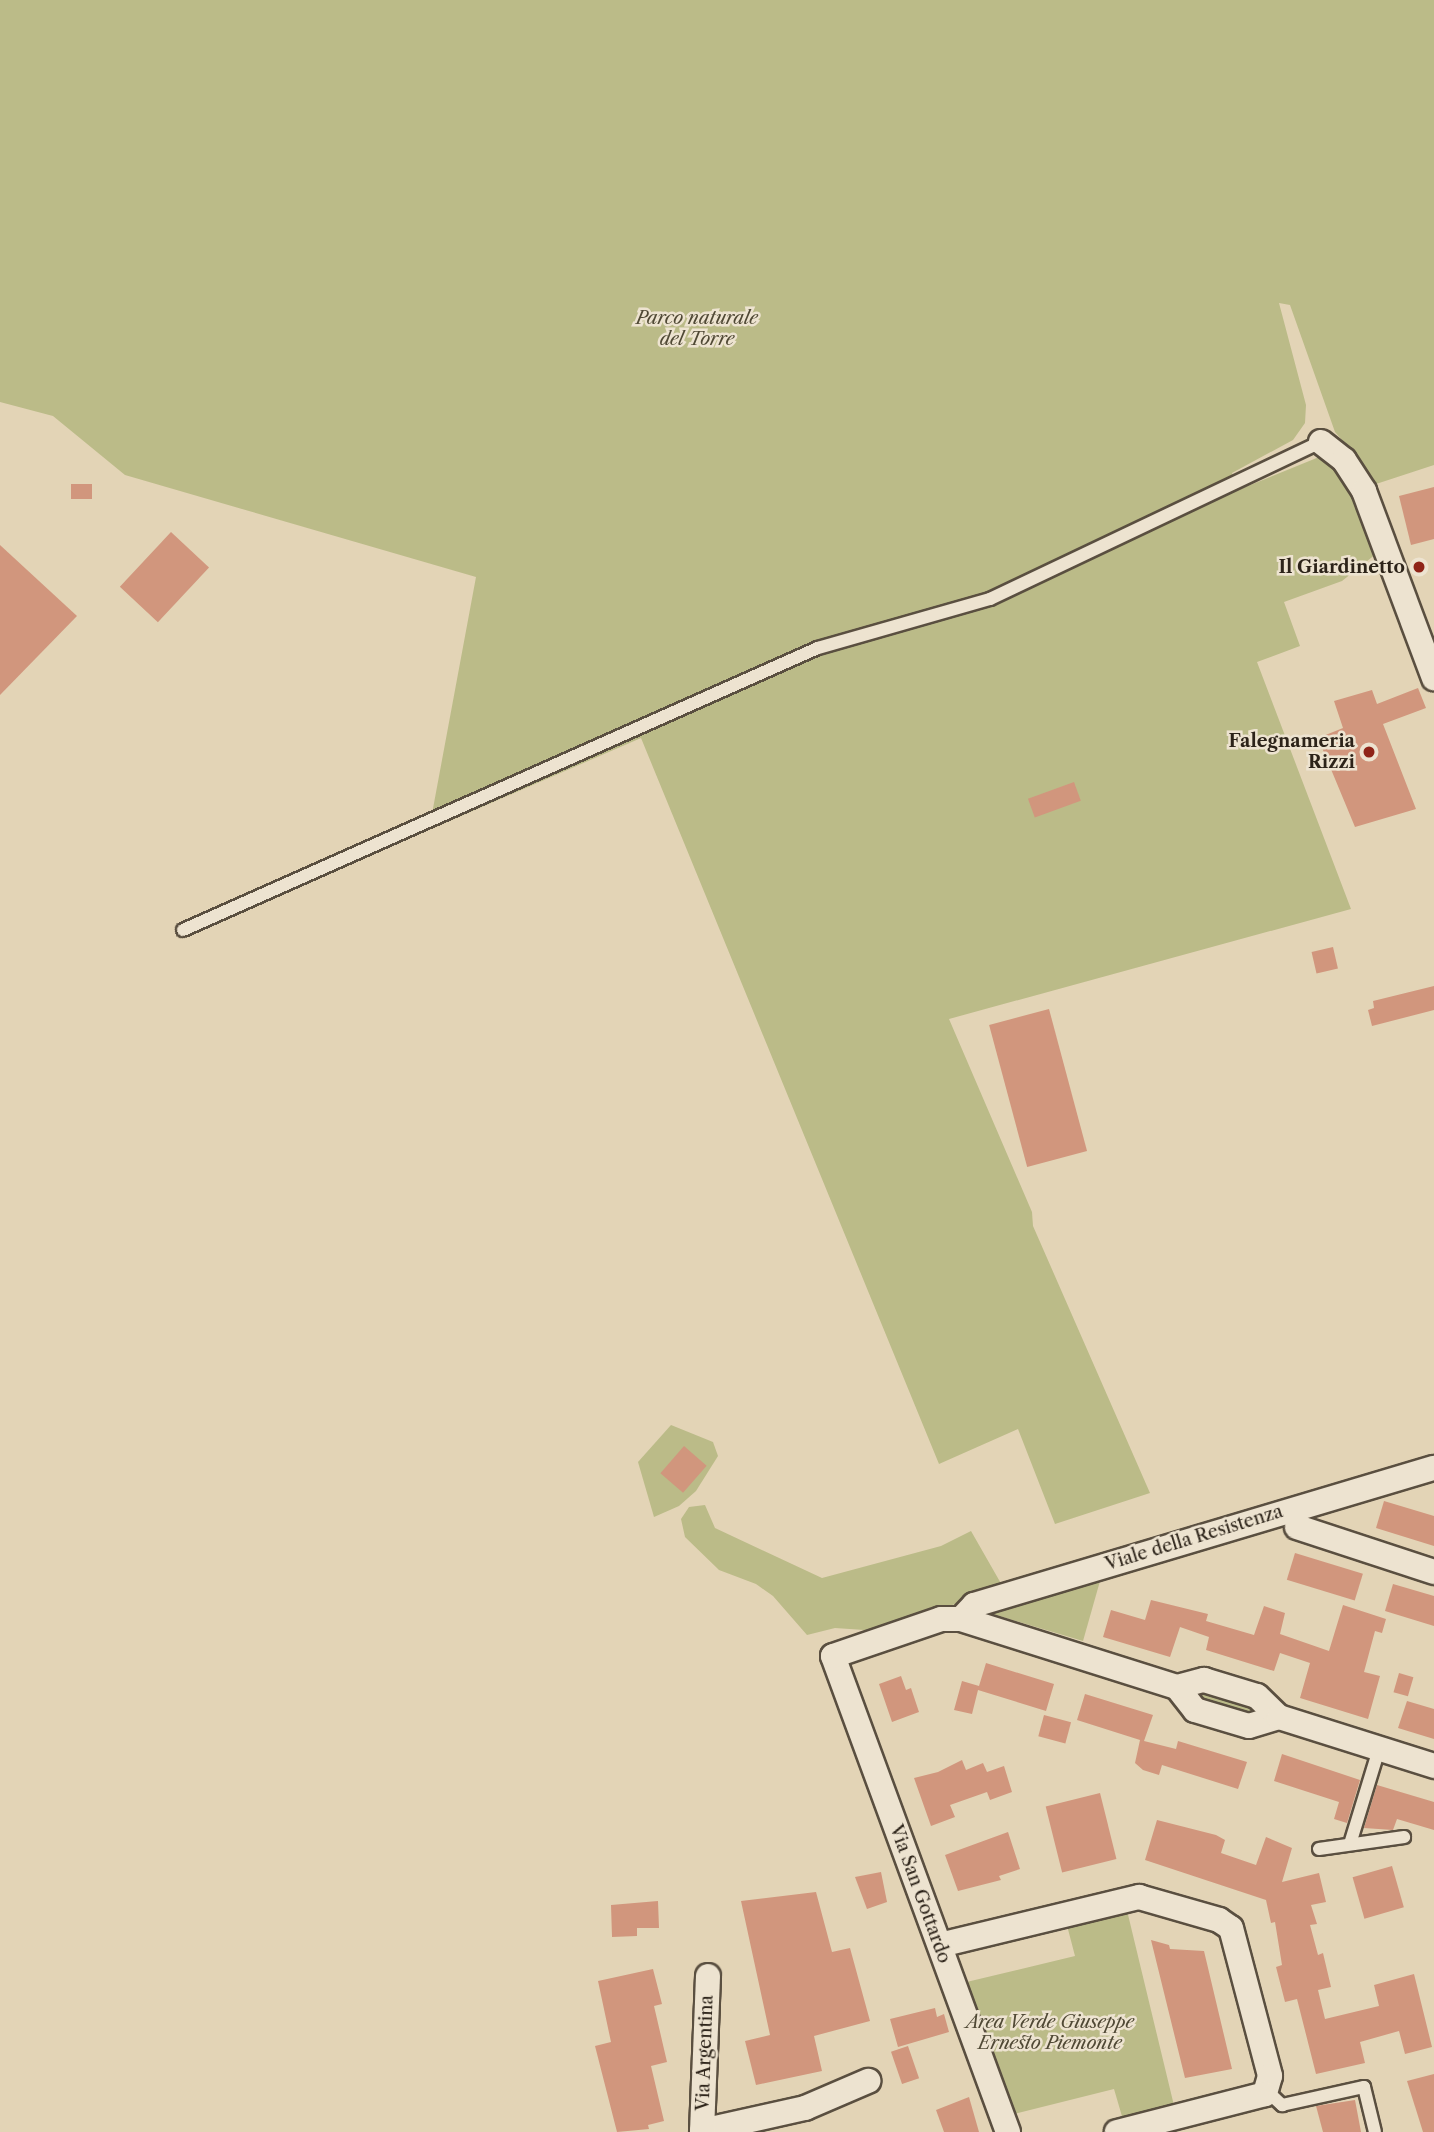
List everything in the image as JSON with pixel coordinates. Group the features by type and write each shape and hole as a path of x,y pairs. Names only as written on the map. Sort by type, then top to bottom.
{"street":[{"path":"1321,442 1344,460 1364,491 1434,678"},
{"name":"Viale della Resistenza","path":"961,1619 974,1605 1434,1468"},
{"name":"Viale della Resistenza","path":"1297,1527 1434,1572"},
{"name":"Viale della Resistenza","path":"833,1656 941,1619 961,1619 1177,1687 1195,1710 1248,1726 1279,1717 1434,1766"},
{"name":"Via San Gottardo","path":"833,1656 1008,2132"},
{"path":"940,1945 1132,1898 1219,1920 1238,1941 1270,2076 1267,2091 1258,2099 1117,2132"},
{"name":"Via Argentina","path":"708,1976 702,2132 805,2108 867,2081"}],"lane":[{"path":"183,930 818,648 990,599 1321,442"},
{"path":"1350,1844 1379,1749"},
{"path":"1319,1849 1404,1837"},
{"path":"1267,2091 1282,2105 1364,2087 1375,2132"}],"green space":[{"name":"Parco naturale del Torre","path":"0,0 1434,0 1434,465 1373,485 1365,466 1335,432 1290,305 1279,303 1306,405 1305,423 1293,440 1232,473 1238,490 1324,455 1341,470 1376,554 1342,581 1284,602 1300,646 1257,662 1351,909 949,1019 1032,1212 1033,1226 1150,1493 1055,1524 1018,1429 939,1464 641,738 429,830 476,577 125,475 53,416 0,402"},
{"path":"671,1425 713,1442 718,1456 696,1491 679,1506 654,1517 638,1462"},
{"path":"705,1505 715,1528 822,1578 941,1546 971,1531 1003,1587 879,1631 835,1628 807,1635 773,1596 756,1584 719,1570 685,1537 681,1519 689,1507"},
{"path":"1102,1574 1083,1641 979,1610"},
{"path":"1204,1686 1255,1703 1249,1722 1198,1705"},
{"name":"Area Verde Giuseppe Ernesto Piemonte","path":"1124,1898 1177,2118 1126,2130 1114,2089 1002,2117 954,1985 1075,1956 1064,1914"}],"building":[{"path":"71,484 92,484 92,499 71,499"},
{"path":"1434,487 1434,539 1411,545 1399,496"},
{"path":"171,532 209,567 158,622 120,587"},
{"path":"0,545 77,616 0,695"},
{"path":"1418,688 1426,708 1383,724 1416,809 1355,827 1318,738 1343,728 1334,701 1372,690 1377,704"},
{"path":"1074,782 1081,801 1035,818 1028,799"},
{"path":"1333,947 1338,968 1317,973 1312,952"},
{"path":"1434,986 1434,1010 1372,1026 1368,1010 1374,1008 1373,1001"},
{"path":"1049,1009 1087,1151 1027,1167 989,1025"},
{"path":"684,1446 707,1466 683,1493 660,1473"},
{"path":"1384,1501 1434,1516 1434,1546 1376,1528"},
{"path":"1295,1553 1363,1574 1355,1601 1287,1580"},
{"path":"1393,1584 1434,1596 1434,1626 1385,1611"},
{"path":"1151,1600 1208,1614 1206,1621 1254,1635 1264,1606 1285,1613 1280,1634 1329,1651 1343,1605 1386,1619 1382,1633 1375,1631 1364,1672 1380,1676 1368,1719 1300,1698 1310,1663 1280,1653 1274,1671 1206,1650 1209,1637 1180,1627 1170,1657 1103,1637 1111,1610 1145,1620"},
{"path":"986,1663 1054,1684 1046,1711 978,1690 972,1714 954,1710 962,1681 979,1686"},
{"path":"1399,1673 1413,1677 1408,1696 1393,1692"},
{"path":"901,1676 906,1690 911,1688 919,1712 892,1722 879,1684"},
{"path":"1085,1694 1153,1715 1144,1741 1176,1749 1178,1741 1247,1762 1238,1789 1162,1765 1159,1775 1143,1770 1135,1763 1140,1740 1077,1720"},
{"path":"1407,1701 1434,1709 1434,1739 1398,1728"},
{"path":"1044,1715 1071,1722 1065,1743 1038,1736"},
{"path":"1282,1754 1360,1780 1347,1823 1334,1819 1339,1802 1274,1781"},
{"path":"962,1760 966,1770 983,1763 987,1772 1004,1766 1012,1792 990,1800 987,1792 950,1805 955,1817 931,1826 914,1778 938,1772"},
{"path":"1377,1785 1434,1802 1434,1830 1397,1819 1393,1830 1364,1828"},
{"path":"1100,1793 1116,1859 1062,1873 1046,1807"},
{"path":"1157,1820 1216,1835 1225,1840 1221,1853 1256,1865 1266,1837 1292,1848 1282,1882 1319,1873 1326,1902 1311,1905 1317,1924 1310,1925 1318,1955 1323,1953 1331,1987 1318,1990 1325,2019 1379,2006 1374,1985 1414,1974 1432,2047 1405,2054 1399,2031 1360,2042 1365,2063 1316,2074 1297,1999 1285,2002 1276,1967 1282,1965 1275,1922 1271,1923 1266,1900 1145,1860"},
{"path":"1008,1832 1020,1869 999,1876 1001,1880 958,1891 945,1855"},
{"path":"1392,1866 1404,1907 1364,1919 1353,1877"},
{"path":"881,1872 887,1902 867,1909 855,1877"},
{"path":"816,1892 832,1952 850,1948 870,2021 814,2036 822,2071 756,2085 745,2041 770,2035 741,1901"},
{"path":"658,1901 659,1928 637,1928 637,1936 612,1937 611,1905"},
{"path":"1151,1940 1169,1945 1170,1949 1204,1951 1232,2069 1185,2078"},
{"path":"653,1969 662,2004 654,2006 667,2062 651,2066 664,2121 648,2125 649,2129 617,2132 595,2046 611,2042 598,1981"},
{"path":"935,2008 937,2017 944,2014 949,2032 898,2047 890,2019"},
{"path":"908,2046 919,2078 902,2084 891,2052"},
{"path":"1434,2074 1434,2132 1423,2132 1407,2081"},
{"path":"969,2097 979,2132 944,2132 936,2110"},
{"path":"1355,2100 1361,2132 1323,2132 1316,2106"}],"place":[{"name":"Il Giardinetto","path":"1419,567"},
{"name":"Falegnameria Rizzi","path":"1369,752"}]}
